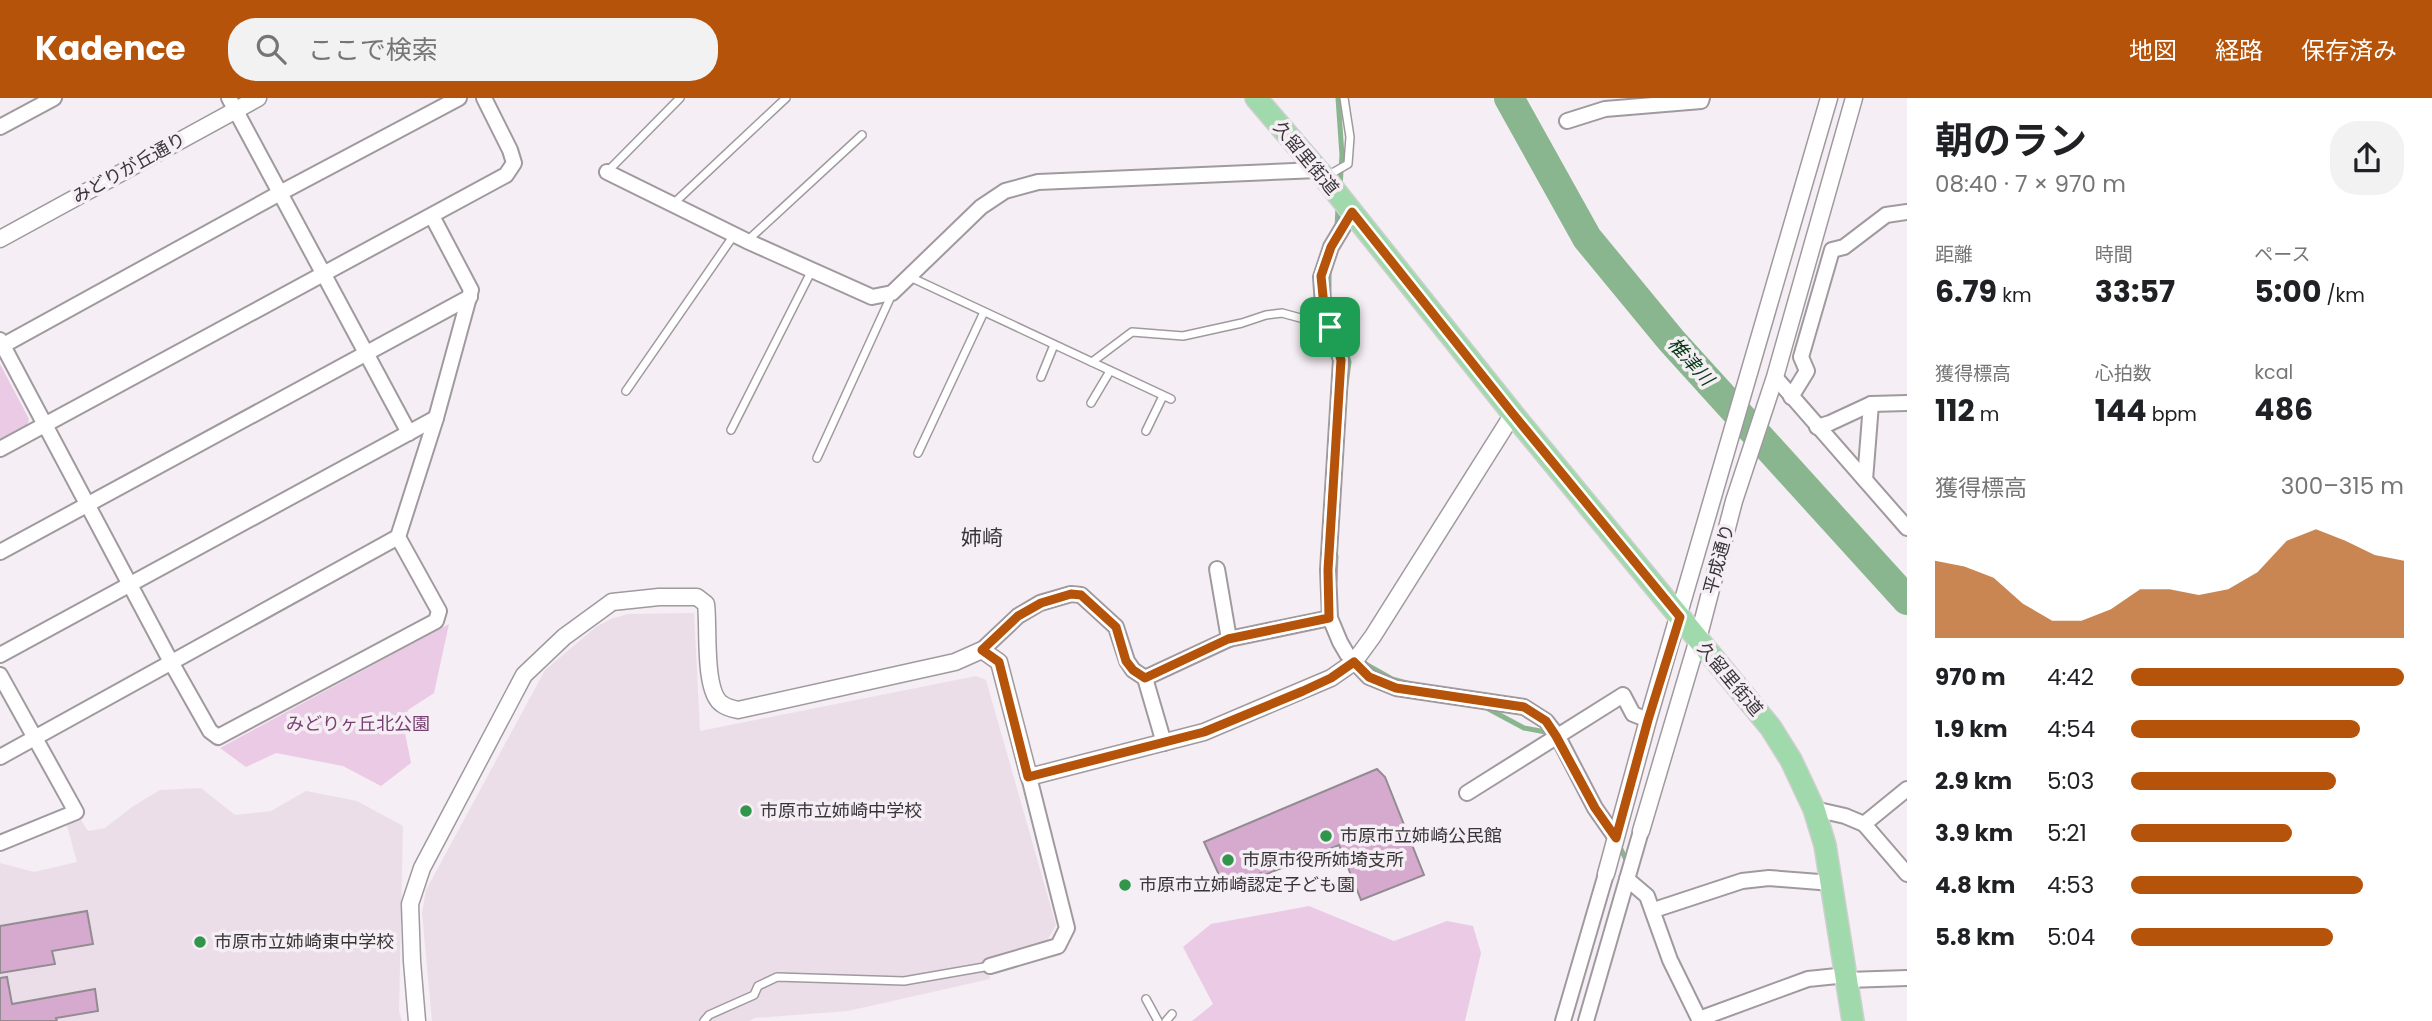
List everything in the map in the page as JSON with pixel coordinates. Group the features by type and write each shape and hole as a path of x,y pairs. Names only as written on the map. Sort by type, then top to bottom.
{"main road":[{"name":"久留里街道","path":"1256,98 1324,174 1513,414 1771,728 1791,760 1814,808 1825,845 1853,1021"}],"street":[{"path":"0,127 54,98"},
{"name":"みどりが丘通り","path":"0,239 232,104 258,98"},
{"path":"398,537 439,611 436,621 218,737 210,731 171,662 1,344 459,98"},
{"path":"0,449 506,175 514,163 484,98"},
{"path":"1567,121 1605,109 1702,101 1702,98"},
{"name":"平成通り","path":"1563,1021 1829,98"},
{"name":"平成通り","path":"1586,1021 1698,639 1734,500 1773,381 1854,98"},
{"path":"232,104 409,433"},
{"path":"607,172 740,238 872,297 892,293 981,206 1005,191 1038,182 1324,174"},
{"path":"1352,212 1331,247 1321,276 1324,306 1341,360 1328,570 1329,618 1340,642 1369,677 1396,688 1524,707 1546,721 1595,808 1616,838"},
{"path":"1791,397 1807,371 1801,357 1832,250 1844,247 1886,215 1907,212"},
{"path":"0,757 398,537 436,418 471,290 432,216"},
{"path":"0,552 470,297"},
{"path":"1773,381 1791,397 1907,528"},
{"path":"1817,427 1830,424 1871,404 1907,403"},
{"path":"1865,480 1871,404"},
{"path":"1028,777 1204,732 1331,678 1354,662 1513,414"},
{"path":"0,654 436,418"},
{"path":"1217,569 1228,639"},
{"path":"417,1021 410,904 422,868 524,675 564,637 612,602 659,597 697,597 706,604 709,670 714,692 721,704 738,710 955,662 982,650 1018,616 1041,603 1071,594 1081,595 1116,627 1126,661 1145,678 1164,743"},
{"path":"1145,678 1228,639 1329,618"},
{"path":"982,650 999,662 1067,928 1058,946 990,966"},
{"path":"0,675 76,812 0,843"},
{"path":"1467,793 1623,695 1633,714 1648,720"},
{"path":"1864,824 1907,789"},
{"path":"1814,808 1864,824 1907,874"},
{"path":"1654,910 1742,881 1769,878 1832,883"},
{"path":"1627,879 1647,896 1671,960 1699,1020 1808,979 1907,978"}],"lane":[{"path":"607,172 680,98"},
{"path":"673,205 786,98"},
{"path":"1324,174 1348,164 1350,137 1344,98"},
{"path":"626,391 740,238 862,135"},
{"path":"731,430 812,270"},
{"path":"909,277 1167,397 1146,431"},
{"path":"817,458 892,293"},
{"path":"918,453 984,312"},
{"path":"1092,362 1132,332 1183,336 1282,313 1330,327"},
{"path":"1041,377 1054,345"},
{"path":"1091,403 1110,371"},
{"path":"704,1021 709,1016 754,995 758,986 777,977 904,981 990,966"},
{"path":"1146,999 1158,1021"},
{"path":"1166,1021 1172,1014"}],"shaded area":[{"name":"市原市立姉崎中学校","path":"694,613 700,731 976,676 986,680 1056,925 1047,941 988,959 990,979 848,1011 755,1018 749,1021 432,1021 422,913 426,890 545,670 596,627 611,619 628,614"},
{"name":"市原市立姉崎東中学校","path":"201,788 235,815 271,811 306,791 357,801 403,826 399,1011 402,1021 0,1021 0,863 34,872 77,862 67,826 69,816 76,812 88,831 105,828 160,790"}],"green space":[{"path":"0,364 29,419 27,426 0,441"},
{"name":"みどりヶ丘北公園","path":"449,624 434,693 408,710 404,728 411,763 381,786 343,766 276,753 246,767 220,748"},
{"path":"1309,906 1394,941 1447,921 1473,926 1481,953 1465,1021 1192,1021 1213,1004 1183,947 1211,924"}],"building":[{"name":"市原市立姉崎公民館","path":"1377,769 1385,777 1424,875 1361,900 1339,845 1225,888 1204,842"},
{"path":"87,911 93,944 52,951 55,964 0,973 0,926"},
{"path":"7,977 12,1004 95,989 98,1011 56,1018 57,1021 0,1021 0,978"}],"waterway":[{"path":"1338,98 1342,155 1340,187"},
{"name":"椎津川","path":"1509,98 1587,238 1671,340 1907,600"},
{"path":"1337,228 1338,207"},
{"path":"1329,272 1329,297 1349,362 1346,385"},
{"path":"1335,581 1336,556"},
{"path":"1362,662 1392,679 1410,684"},
{"path":"1483,706 1524,728 1551,733"},
{"path":"1619,845 1628,864"}],"place":[{"name":"市原市立姉崎中学校","path":"746,811"},
{"name":"市原市立姉崎公民館","path":"1326,836"},
{"name":"市原市役所姉埼支所","path":"1228,860"},
{"name":"市原市立姉崎認定子ども園","path":"1125,885"},
{"name":"市原市立姉崎東中学校","path":"200,942"}],"district":[{"name":"姉崎","path":"982,538"}],"route":[{"path":"1352,212 1680,617 1616,838 1595,808 1546,721 1524,707 1396,688 1369,677 1354,662 1331,678 1204,732 1028,777 999,662 982,650 1018,616 1041,603 1071,594 1081,595 1116,627 1126,661 1145,678 1228,639 1329,618 1328,570 1341,360 1330,327 1324,306 1321,276 1331,247 1352,212"}]}
